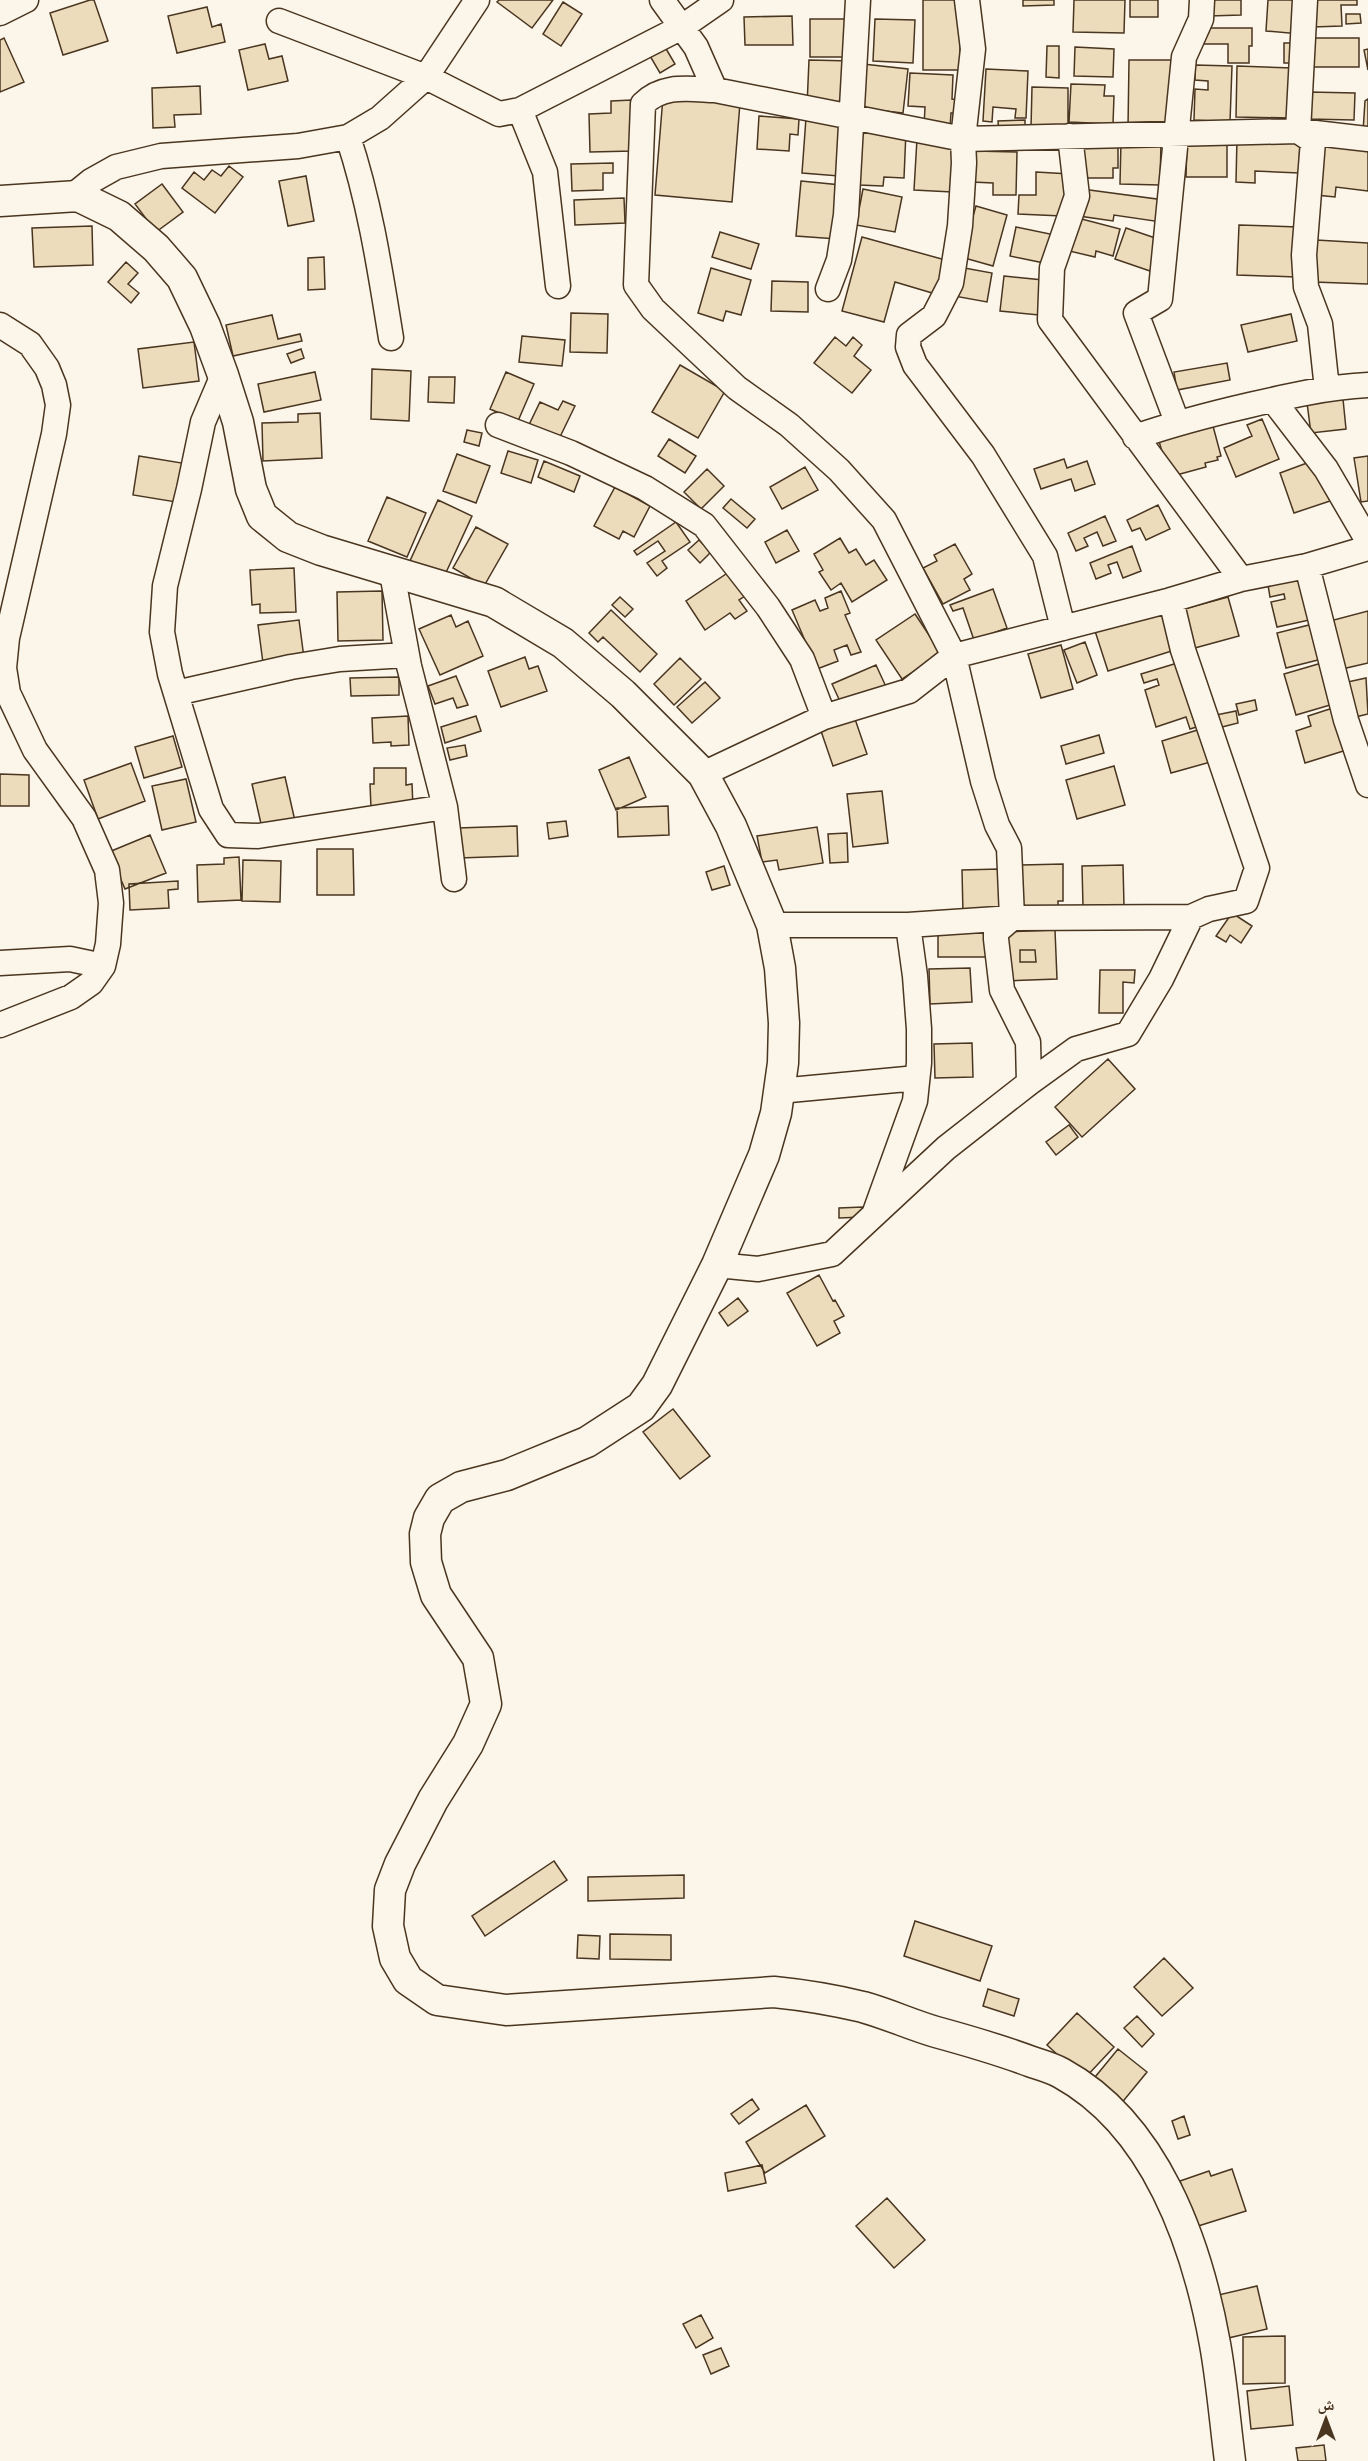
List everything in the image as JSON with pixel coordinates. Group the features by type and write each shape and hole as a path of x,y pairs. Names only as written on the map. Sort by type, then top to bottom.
{"main road":[{"path":"0,201 78,196 119,216 156,248 182,278 205,326 238,422 251,489 262,516 288,537 392,573 494,602 563,643 623,694 703,774 731,826 772,926 780,968 784,1023 783,1063 776,1113 764,1155 717,1265 657,1385 641,1407 587,1442 507,1475 461,1487 440,1499 429,1518 425,1534 426,1562 436,1595 478,1658 486,1704 468,1744 433,1800 400,1864 390,1890 388,1926 395,1958 408,1980 437,2000 506,2010 764,1993 810,1996 865,2008 930,2030 1001,2050 1060,2072 1104,2102 1140,2147 1159,2177 1181,2222 1202,2287 1215,2344 1230,2461"}],"street":[{"path":"0,13 26,0"},
{"path":"70,198 91,181 116,167 161,156 298,146 348,137 380,118 426,77 477,0"},
{"path":"662,0 696,47 715,90"},
{"path":"279,21 426,77 499,114 520,110 682,27 721,0"},
{"path":"828,289 839,260 846,215 858,0"},
{"path":"967,0 973,48 963,139 964,163 960,226 951,283 934,316 909,335 908,347 915,365 983,455 1046,556 1063,628"},
{"path":"1177,422 1136,313 1160,299 1184,57 1201,19 1202,0"},
{"path":"1298,131 1305,0"},
{"path":"1012,918 1009,848 997,825 982,781 954,656 884,520 838,470 789,425 737,388 653,309 636,285 643,104 652,95 670,88 715,90 963,139 1298,131 1368,139"},
{"path":"520,110 545,172 558,286"},
{"path":"1298,131 1313,141 1304,255 1306,287 1320,324 1327,389"},
{"path":"1070,136 1077,196 1052,268 1050,320 1241,579"},
{"path":"348,137 361,176 374,232 391,338"},
{"path":"0,326 30,344 47,368 54,385 58,405 54,434 4,633 4,668 8,693 35,750 84,818 107,870 111,903 108,944 103,966 91,983 71,997 0,1025"},
{"path":"223,375 203,422 165,586 162,632 176,693 211,809 228,835 258,836 445,807"},
{"path":"1135,437 1177,422 1273,400 1327,389 1368,385"},
{"path":"1273,400 1326,469 1368,541"},
{"path":"498,425 571,453 645,488 704,525 768,607 802,659 824,717"},
{"path":"703,774 824,717 909,691 954,656 1172,600 1241,579 1307,566 1368,548"},
{"path":"1307,566 1346,720 1368,785"},
{"path":"392,573 407,655 445,807 454,879"},
{"path":"772,926 908,926 1012,918 1191,917 1209,909 1246,901 1257,867 1183,650 1172,600"},
{"path":"176,693 291,667 340,659 407,655"},
{"path":"717,1265 758,1269 832,1254 946,1148 1029,1083 1076,1049 1128,1034 1161,979 1191,917"},
{"path":"1012,918 996,932 996,939 1002,990 1028,1042 1029,1083"},
{"path":"874,1216 915,1101 919,1029 908,926"},
{"path":"0,963 70,959 103,966"},
{"path":"779,1091 917,1078"}],"building":[{"path":"94,0 108,41 63,55 50,13"},
{"path":"499,0 553,0 532,28 497,2"},
{"path":"923,0 960,0 960,70 923,70"},
{"path":"1023,0 1054,0 1054,5 1023,6"},
{"path":"1074,0 1125,0 1124,33 1073,32"},
{"path":"1130,0 1158,0 1158,17 1130,17"},
{"path":"1209,0 1241,0 1241,15 1209,16"},
{"path":"1268,0 1302,0 1300,34 1266,31"},
{"path":"1311,0 1357,0 1357,5 1341,5 1342,26 1312,27"},
{"path":"563,2 582,14 561,46 543,34"},
{"path":"207,7 212,27 221,24 225,42 177,53 168,16"},
{"path":"1346,14 1360,14 1361,23 1346,24"},
{"path":"792,16 793,45 745,45 744,17"},
{"path":"810,19 853,19 853,57 810,57"},
{"path":"875,19 915,20 913,63 873,61"},
{"path":"1204,28 1252,28 1249,63 1228,63 1228,44 1204,44"},
{"path":"4,38 24,82 0,92 0,40"},
{"path":"1313,38 1359,38 1359,67 1313,67"},
{"path":"1284,43 1297,43 1296,63 1284,63"},
{"path":"265,44 269,59 282,56 288,81 248,90 239,50"},
{"path":"1047,46 1059,46 1059,78 1046,77"},
{"path":"665,47 675,64 660,73 650,56"},
{"path":"1075,47 1114,49 1113,77 1074,76"},
{"path":"1368,49 1368,70 1364,50"},
{"path":"809,60 852,61 850,107 807,106"},
{"path":"1129,60 1174,60 1174,128 1128,128"},
{"path":"863,64 908,69 903,113 858,108"},
{"path":"1195,65 1232,66 1230,122 1194,120 1195,89 1208,90 1208,81 1195,80"},
{"path":"1237,66 1292,68 1291,118 1236,117"},
{"path":"986,69 1028,71 1026,118 1015,118 1016,109 993,107 992,122 983,121"},
{"path":"910,73 953,75 952,99 960,100 960,113 951,113 950,128 924,127 925,107 908,106"},
{"path":"1071,84 1105,85 1104,96 1114,96 1113,124 1069,122"},
{"path":"200,86 201,114 174,115 175,127 153,128 152,88"},
{"path":"1032,87 1068,88 1068,129 1031,128"},
{"path":"1309,92 1355,93 1354,120 1308,119"},
{"path":"663,97 740,103 732,202 655,195"},
{"path":"1368,99 1368,132 1363,132 1365,101"},
{"path":"632,100 633,151 590,152 589,114 611,113 611,101"},
{"path":"759,116 799,119 798,135 790,134 789,151 757,149"},
{"path":"806,118 842,120 839,176 802,173"},
{"path":"1025,120 1025,133 999,134 998,121"},
{"path":"861,129 906,131 904,178 884,177 883,186 859,185"},
{"path":"1237,138 1300,140 1299,173 1255,171 1255,183 1236,182"},
{"path":"917,139 955,141 952,192 914,190"},
{"path":"1075,139 1118,139 1118,168 1113,168 1113,178 1075,178"},
{"path":"1187,140 1227,140 1227,177 1186,177"},
{"path":"1121,141 1161,142 1160,185 1120,184"},
{"path":"1323,142 1368,148 1368,191 1336,187 1335,197 1316,195"},
{"path":"973,151 1017,152 1016,195 993,195 993,183 972,182"},
{"path":"613,163 613,173 603,173 603,190 572,191 571,164"},
{"path":"229,166 243,177 215,213 182,188 194,172 204,180 212,170 221,176"},
{"path":"1036,172 1070,174 1069,204 1062,216 1018,214 1019,195 1036,195"},
{"path":"306,176 314,221 288,226 279,181"},
{"path":"801,181 841,185 837,239 796,236"},
{"path":"162,184 183,212 156,232 135,204"},
{"path":"863,189 902,197 895,232 856,225"},
{"path":"1082,189 1164,200 1161,222 1114,215 1113,221 1079,216"},
{"path":"624,198 625,223 575,225 574,200"},
{"path":"976,206 1007,215 993,266 961,257"},
{"path":"1074,217 1120,229 1113,256 1096,251 1095,257 1065,250"},
{"path":"1239,225 1298,227 1296,277 1237,275"},
{"path":"92,226 93,265 34,267 32,228"},
{"path":"1016,227 1055,235 1049,264 1010,256"},
{"path":"1126,228 1161,240 1150,271 1115,259"},
{"path":"720,232 759,244 751,269 712,257"},
{"path":"862,237 949,261 939,295 895,282 884,322 842,311"},
{"path":"1316,240 1368,243 1368,284 1314,282"},
{"path":"324,257 325,289 308,290 308,258"},
{"path":"126,262 138,273 128,284 139,293 131,303 108,282"},
{"path":"959,267 992,273 987,302 954,296"},
{"path":"711,268 751,280 741,315 726,311 723,321 698,313"},
{"path":"1004,276 1043,280 1039,315 1000,311"},
{"path":"772,281 808,282 808,312 771,311"},
{"path":"571,313 608,314 607,353 570,352"},
{"path":"1291,314 1297,341 1248,352 1241,325"},
{"path":"272,315 278,339 300,334 302,341 233,356 226,325"},
{"path":"522,336 565,340 562,366 519,362"},
{"path":"835,337 846,346 853,337 862,345 854,356 871,370 852,393 814,363"},
{"path":"194,342 199,381 143,388 138,349"},
{"path":"301,349 304,358 291,363 287,354"},
{"path":"1227,363 1230,380 1177,390 1174,372"},
{"path":"680,365 725,391 698,438 652,412"},
{"path":"372,369 411,371 409,421 371,419"},
{"path":"315,372 321,400 264,412 258,384"},
{"path":"506,372 534,384 518,421 490,409"},
{"path":"429,377 455,377 454,403 428,402"},
{"path":"1343,399 1346,429 1311,433 1307,403"},
{"path":"563,401 575,406 557,443 527,429 540,402 558,410"},
{"path":"320,413 322,458 263,461 262,423 298,422 298,414"},
{"path":"1262,419 1279,459 1236,477 1224,448 1252,436 1247,425"},
{"path":"1213,426 1221,456 1217,457 1218,460 1205,463 1206,467 1169,477 1159,441"},
{"path":"467,430 482,433 479,446 464,442"},
{"path":"669,439 696,456 685,473 658,456"},
{"path":"508,451 538,460 531,483 501,473"},
{"path":"457,454 490,466 476,503 443,491"},
{"path":"139,456 188,464 182,503 133,495"},
{"path":"1368,456 1368,501 1361,502 1354,458"},
{"path":"1064,459 1067,468 1087,461 1095,484 1075,491 1071,479 1041,489 1034,469"},
{"path":"1315,460 1330,501 1294,513 1280,473"},
{"path":"544,461 580,476 574,492 538,477"},
{"path":"805,467 818,490 782,509 770,487"},
{"path":"707,469 724,486 701,509 684,492"},
{"path":"615,487 650,506 634,537 623,531 619,539 594,526"},
{"path":"387,497 426,513 407,557 368,541"},
{"path":"731,499 755,519 747,528 723,508"},
{"path":"438,500 472,516 443,579 409,563"},
{"path":"1158,505 1170,529 1146,540 1140,528 1132,531 1127,520"},
{"path":"1105,516 1116,541 1103,546 1097,532 1084,538 1088,546 1076,551 1068,533"},
{"path":"676,522 690,542 662,561 667,568 657,576 647,563 665,551 658,541 637,555 634,551"},
{"path":"476,527 508,544 484,586 453,568"},
{"path":"787,530 799,551 776,563 765,542"},
{"path":"840,538 849,553 856,549 866,565 874,560 887,580 852,602 841,583 831,590 819,572 823,570 814,554"},
{"path":"699,540 711,552 700,563 688,550"},
{"path":"955,544 972,574 964,579 970,590 943,604 923,568 937,561 934,555"},
{"path":"1132,546 1141,571 1123,578 1117,562 1108,565 1111,573 1096,579 1090,563"},
{"path":"294,568 296,612 260,613 260,604 252,605 250,570"},
{"path":"732,570 748,594 739,600 747,611 735,619 730,613 705,630 686,601"},
{"path":"1305,576 1314,619 1277,627 1271,602 1285,599 1284,594 1270,597 1268,585"},
{"path":"993,589 1007,628 974,640 963,608 953,611 950,605"},
{"path":"382,591 383,640 338,641 337,592"},
{"path":"841,591 850,613 845,615 861,652 851,655 847,645 834,650 838,661 817,669 792,610 815,600 820,611 828,608 825,598"},
{"path":"620,597 633,609 625,617 612,605"},
{"path":"1228,597 1239,636 1191,649 1180,610"},
{"path":"1166,609 1178,649 1108,671 1095,631"},
{"path":"611,610 657,654 640,672 603,637 598,642 589,633"},
{"path":"1368,611 1368,663 1342,669 1330,621"},
{"path":"915,614 941,653 902,679 876,640"},
{"path":"451,615 456,627 468,621 483,656 440,675 419,629"},
{"path":"299,620 304,658 263,663 258,625"},
{"path":"1317,623 1326,658 1286,668 1277,633"},
{"path":"1085,642 1097,675 1077,683 1064,650"},
{"path":"1061,645 1073,689 1041,698 1028,654"},
{"path":"525,657 529,669 538,666 547,691 501,707 488,671"},
{"path":"680,658 701,679 674,705 654,684"},
{"path":"1184,661 1203,725 1190,729 1186,717 1156,727 1145,690 1159,685 1157,679 1144,683 1141,674"},
{"path":"1325,662 1337,703 1296,715 1284,674"},
{"path":"876,665 888,691 844,710 832,684"},
{"path":"456,676 468,705 457,708 453,698 435,704 428,686"},
{"path":"399,677 399,695 351,696 350,678"},
{"path":"1366,678 1368,714 1351,718 1343,683"},
{"path":"705,682 720,698 692,723 677,707"},
{"path":"1255,700 1257,710 1239,715 1236,704"},
{"path":"1339,706 1353,748 1305,763 1296,731 1311,726 1308,716"},
{"path":"1236,711 1238,723 1214,729 1211,716"},
{"path":"408,716 409,745 391,746 391,742 373,743 372,718"},
{"path":"476,716 481,731 445,743 441,727"},
{"path":"855,719 867,754 833,766 821,731"},
{"path":"1204,728 1214,761 1171,773 1162,741"},
{"path":"1099,735 1104,753 1066,764 1061,746"},
{"path":"173,736 182,767 144,778 135,747"},
{"path":"465,745 467,756 450,760 447,748"},
{"path":"629,757 646,797 616,810 599,770"},
{"path":"131,763 145,801 98,819 84,780"},
{"path":"1114,766 1125,805 1077,819 1066,780"},
{"path":"374,768 406,768 406,785 412,784 413,807 371,808 370,784 374,784"},
{"path":"0,774 29,775 29,806 0,806"},
{"path":"285,777 295,821 262,828 252,784"},
{"path":"186,779 196,822 162,830 152,786"},
{"path":"882,791 888,843 853,847 847,794"},
{"path":"668,806 669,835 618,837 617,808"},
{"path":"566,821 568,836 549,839 547,823"},
{"path":"517,826 518,856 459,858 458,828"},
{"path":"817,827 823,863 779,870 777,860 762,862 757,836"},
{"path":"847,833 848,862 830,863 828,834"},
{"path":"150,835 166,873 125,889 109,852"},
{"path":"317,849 353,849 354,895 317,895"},
{"path":"239,857 241,900 198,902 197,865 224,864 224,858"},
{"path":"243,860 281,861 280,902 242,901"},
{"path":"1063,864 1063,901 1058,901 1058,912 1022,913 1021,865"},
{"path":"1123,865 1124,906 1083,906 1082,866"},
{"path":"724,866 730,885 712,890 706,872"},
{"path":"999,869 1000,913 963,914 962,870"},
{"path":"178,881 178,889 168,890 169,908 130,910 129,884"},
{"path":"1232,913 1252,926 1241,943 1230,935 1226,942 1216,936"},
{"path":"1055,930 1057,979 1005,981 1003,932","holes":["1020,950 1035,950 1036,962 1020,962"]},
{"path":"938,931 987,931 988,957 938,957"},
{"path":"1020,950 1035,950 1036,962 1020,962"},
{"path":"970,968 972,1002 930,1004 929,969"},
{"path":"1100,970 1135,970 1134,983 1123,982 1123,1013 1099,1013"},
{"path":"972,1043 973,1077 935,1078 934,1044"},
{"path":"1108,1059 1135,1089 1082,1137 1055,1107"},
{"path":"1069,1125 1078,1137 1056,1155 1046,1142"},
{"path":"863,1207 863,1217 839,1218 839,1208"},
{"path":"819,1275 844,1316 834,1321 840,1333 817,1346 787,1293"},
{"path":"738,1298 748,1311 728,1326 719,1313"},
{"path":"673,1409 710,1456 680,1479 643,1432"},
{"path":"554,1861 567,1880 485,1936 472,1916"},
{"path":"684,1875 684,1898 588,1901 588,1877"},
{"path":"915,1921 992,1946 980,1981 904,1956"},
{"path":"610,1934 671,1935 671,1960 610,1959"},
{"path":"578,1935 600,1936 599,1959 577,1958"},
{"path":"1164,1958 1193,1988 1162,2016 1134,1987"},
{"path":"988,1989 1019,1999 1014,2016 983,2006"},
{"path":"1077,2013 1114,2047 1084,2079 1047,2045"},
{"path":"1137,2016 1154,2034 1142,2047 1124,2028"},
{"path":"1118,2049 1147,2072 1120,2105 1091,2082"},
{"path":"752,2099 759,2109 739,2124 731,2114"},
{"path":"806,2105 825,2136 765,2173 746,2142"},
{"path":"1184,2116 1190,2135 1178,2139 1172,2121"},
{"path":"762,2165 766,2183 728,2191 725,2173"},
{"path":"1232,2169 1246,2211 1195,2227 1180,2181 1209,2171 1211,2176"},
{"path":"887,2198 925,2240 894,2268 856,2226"},
{"path":"1257,2286 1267,2329 1224,2339 1214,2296"},
{"path":"701,2315 713,2338 696,2348 683,2324"},
{"path":"1285,2336 1285,2383 1243,2384 1243,2337"},
{"path":"721,2348 729,2366 711,2374 703,2355"},
{"path":"1289,2386 1293,2425 1251,2429 1247,2391"},
{"path":"1324,2445 1326,2461 1298,2461 1296,2448"}]}
